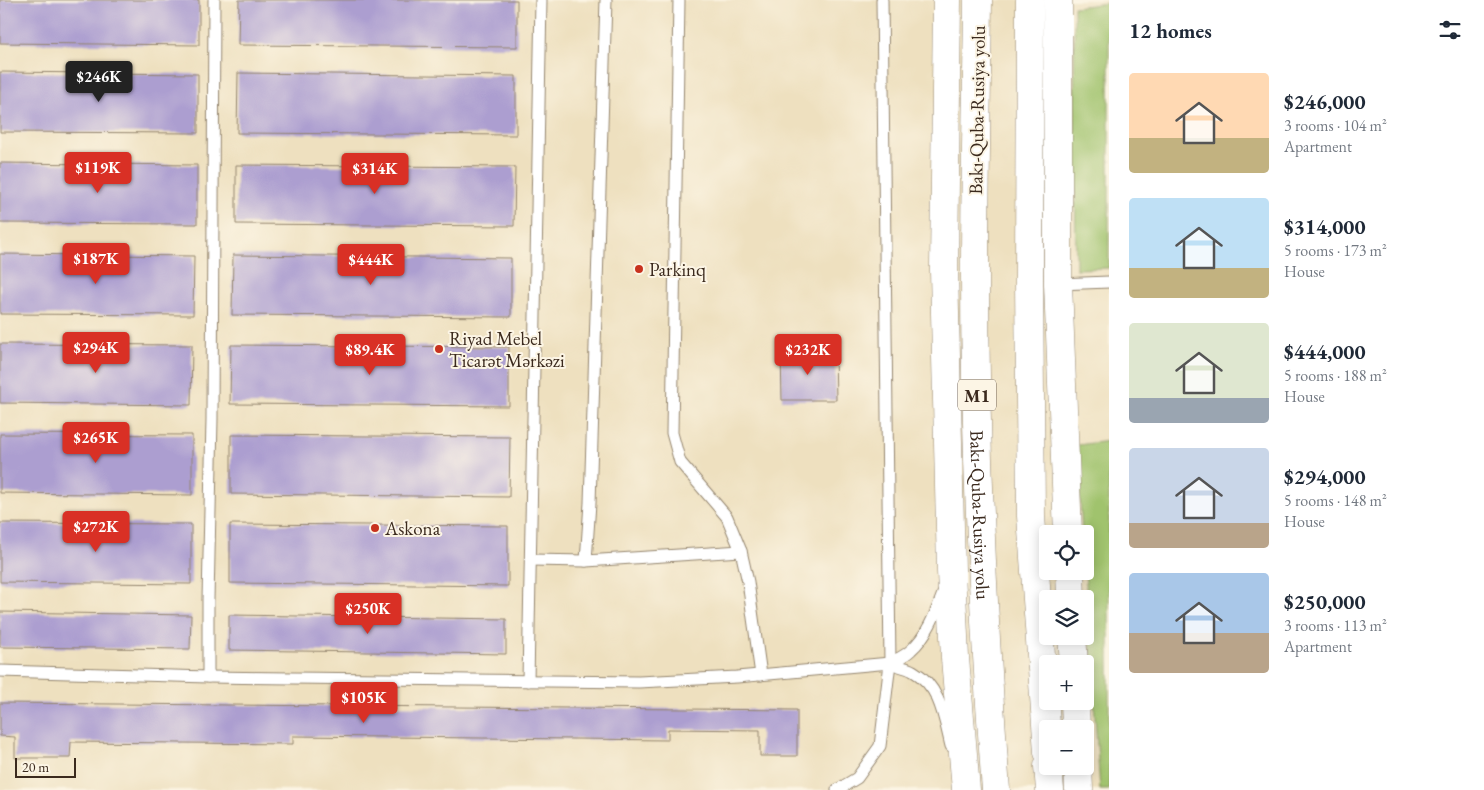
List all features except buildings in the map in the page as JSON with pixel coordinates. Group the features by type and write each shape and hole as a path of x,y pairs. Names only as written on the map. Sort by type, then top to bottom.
{"highway":[{"path":"947,0 944,270 951,571 955,658 966,790"},
{"name":"Bakı-Quba-Rusiya yolu","path":"978,0 975,275 980,517 996,790"},
{"path":"1030,0 1029,278 1031,516 1046,720"},
{"path":"1058,0 1058,284 1068,525"},
{"path":"1049,775 1050,790"},
{"path":"1078,775 1079,790"}],"lane":[{"path":"208,677 212,420 214,0"},
{"path":"528,681 541,0"},
{"path":"586,561 590,503 606,0"},
{"path":"679,0 672,433 680,462 727,517 741,551 748,582 761,675"},
{"path":"837,790 858,778 880,746 890,664 882,0"},
{"path":"1058,284 1109,282"},
{"path":"531,560 586,561 741,551"},
{"path":"890,664 911,650 923,635 934,616 951,571"},
{"path":"0,671 208,677 639,682 761,675 890,664 912,671 928,683 936,692 946,723 961,790"}],"green space":[{"path":"1109,3 1109,268 1076,269 1074,7"},
{"path":"1109,441 1109,790 1100,790 1094,702 1094,655 1091,655 1090,645 1094,645 1094,590 1086,590 1086,580 1094,580 1094,525 1081,525 1077,445"}],"place":[{"name":"Parkinq","path":"639,269"},
{"name":"Riyad Mebel Ticarət Mərkəzi","path":"439,349"},
{"name":"Askona","path":"375,528"}]}
